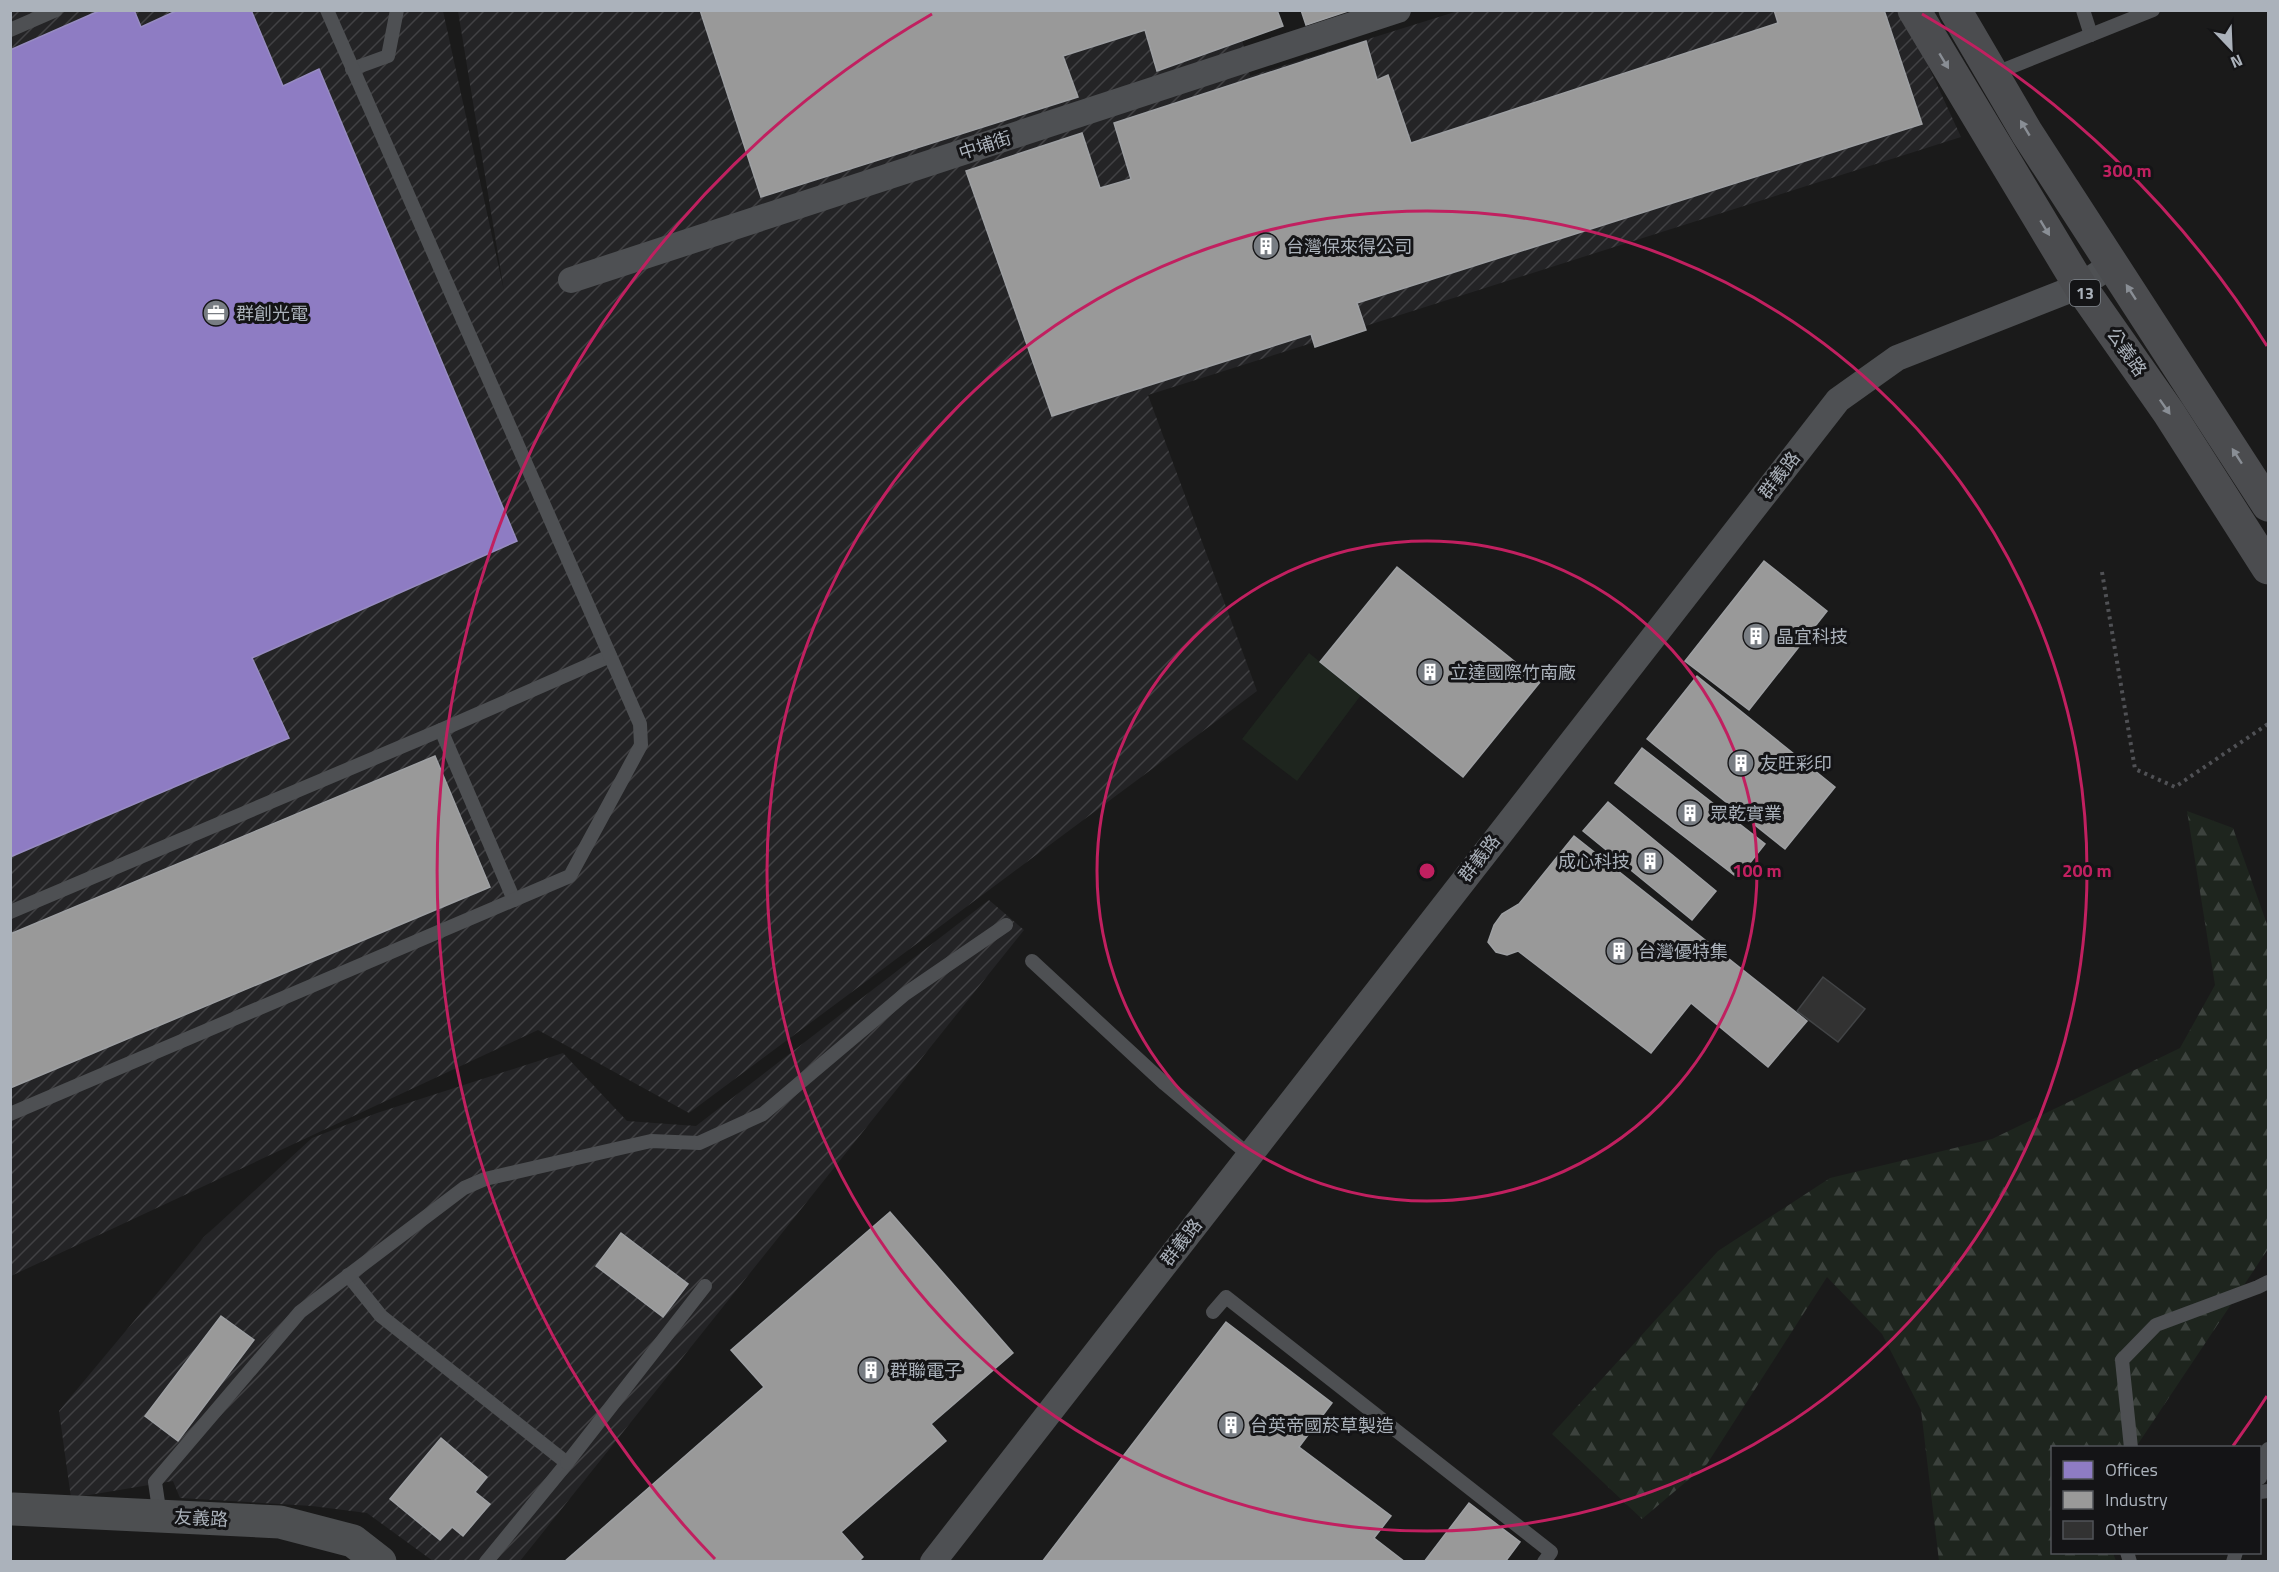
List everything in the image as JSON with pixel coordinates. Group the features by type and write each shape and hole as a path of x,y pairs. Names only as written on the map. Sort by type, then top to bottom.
{"main road":[{"name":"公義路","path":"1914,10 1978,83 2027,133 2268,505"},
{"name":"公義路","path":"1955,10 1978,83 2080,286 2169,413 2268,568"}],"street":[{"name":"中埔街","path":"571,280 1398,10"},
{"name":"群義路","path":"933,1562 1838,400 1897,358 2080,286 2113,264"},
{"name":"友義路","path":"13,1509 280,1522 353,1540 380,1562"}],"lane":[{"path":"10,30 56,10"},
{"path":"10,1114 570,876 641,745 640,724 327,10"},
{"path":"351,69 388,56 397,10"},
{"path":"2083,10 2091,35"},
{"path":"1978,83 2153,10"},
{"path":"10,912 610,656"},
{"path":"441,730 514,900"},
{"path":"160,1516 155,1482 300,1312 464,1188 485,1179 651,1141 699,1143 763,1114 905,993 1006,925"},
{"path":"1032,961 1165,1084 1249,1155"},
{"path":"348,1275 381,1316 567,1463"},
{"path":"2131,1446 2122,1360 2156,1325 2268,1282"},
{"path":"486,1562 567,1463 705,1286"},
{"path":"1213,1312 1226,1297 1551,1552 1544,1562"},
{"path":"2261,1472 2268,1449"}],"path":[{"path":"2102,572 2134,769 2175,787 2268,724"}],"shaded area":[{"path":"10,11 443,11 504,291 458,11 1236,11 1250,76 1458,11 1903,11 1961,137 1148,395 1257,691 689,1113 538,1030 11,1276"},
{"path":"989,900 1024,930 520,1561 433,1561 367,1513 312,1506 180,1498 173,1481 71,1498 59,1411 204,1237 312,1138 377,1113 563,1053 627,1121 696,1126"}],"green space":[{"path":"1309,653 1361,695 1297,781 1242,739"},
{"path":"2187,811 2233,828 2268,927 2268,1249 2137,1446 2051,1446 2051,1554 2113,1554 2116,1561 1939,1561 1921,1410 1882,1334 1827,1277 1707,1464 1642,1519 1552,1434 1718,1251 1830,1178 1992,1139 2180,1048 2215,985"}],"building: Offices":[{"name":"群創光電","path":"101,10 134,10 141,27 178,10 251,10 283,86 319,69 517,541 252,658 289,738 10,857 10,50"}],"building: Industry":[{"path":"700,10 1277,10 1283,26 1157,71 1145,30 1063,56 1078,97 761,197"},
{"path":"1301,10 1351,10 1306,25"},
{"name":"台灣保來得公司","path":"1774,10 1884,10 1922,124 1357,303 1366,330 1315,347 1311,334 1052,416 966,171 1082,133 1100,188 1131,179 1114,123 1366,41 1377,80 1388,75 1411,143 1778,23"},
{"name":"晶宜科技","path":"1764,561 1827,611 1749,710 1685,661"},
{"name":"立達國際竹南廠","path":"1397,567 1540,682 1463,777 1320,662"},
{"name":"友旺彩印","path":"1697,676 1835,787 1785,849 1647,739"},
{"name":"眾乾實業","path":"1642,748 1765,844 1738,878 1615,783"},
{"path":"435,756 490,887 10,1088 10,934"},
{"name":"成心科技","path":"1608,802 1716,891 1692,920 1583,831"},
{"name":"台灣優特集","path":"1574,836 1807,1021 1768,1067 1691,1003 1651,1053 1518,951 1507,955 1496,952 1488,942 1494,925 1502,914 1519,904"},
{"name":"群聯電子","path":"890,1212 1013,1353 931,1424 946,1441 841,1532 863,1557 858,1562 564,1562 764,1387 731,1350"},
{"path":"621,1233 688,1284 663,1317 596,1266"},
{"path":"221,1316 254,1340 178,1441 145,1416"},
{"name":"台英帝國菸草製造","path":"1226,1322 1332,1403 1299,1447 1391,1516 1374,1538 1405,1562 1042,1562"},
{"path":"441,1438 487,1477 475,1492 490,1504 463,1536 452,1527 440,1540 390,1499"},
{"path":"1469,1503 1520,1542 1505,1562 1424,1562"}],"building: Other":[{"path":"1823,977 1865,1009 1838,1042 1797,1011"}],"place":[{"name":"台灣保來得公司","path":"1266,246"},
{"name":"群創光電","path":"216,313"},
{"name":"晶宜科技","path":"1756,636"},
{"name":"立達國際竹南廠","path":"1430,672"},
{"name":"友旺彩印","path":"1741,763"},
{"name":"眾乾實業","path":"1690,813"},
{"name":"成心科技","path":"1650,861"},
{"name":"台灣優特集","path":"1619,951"},
{"name":"群聯電子","path":"871,1370"},
{"name":"台英帝國菸草製造","path":"1231,1425"}]}
